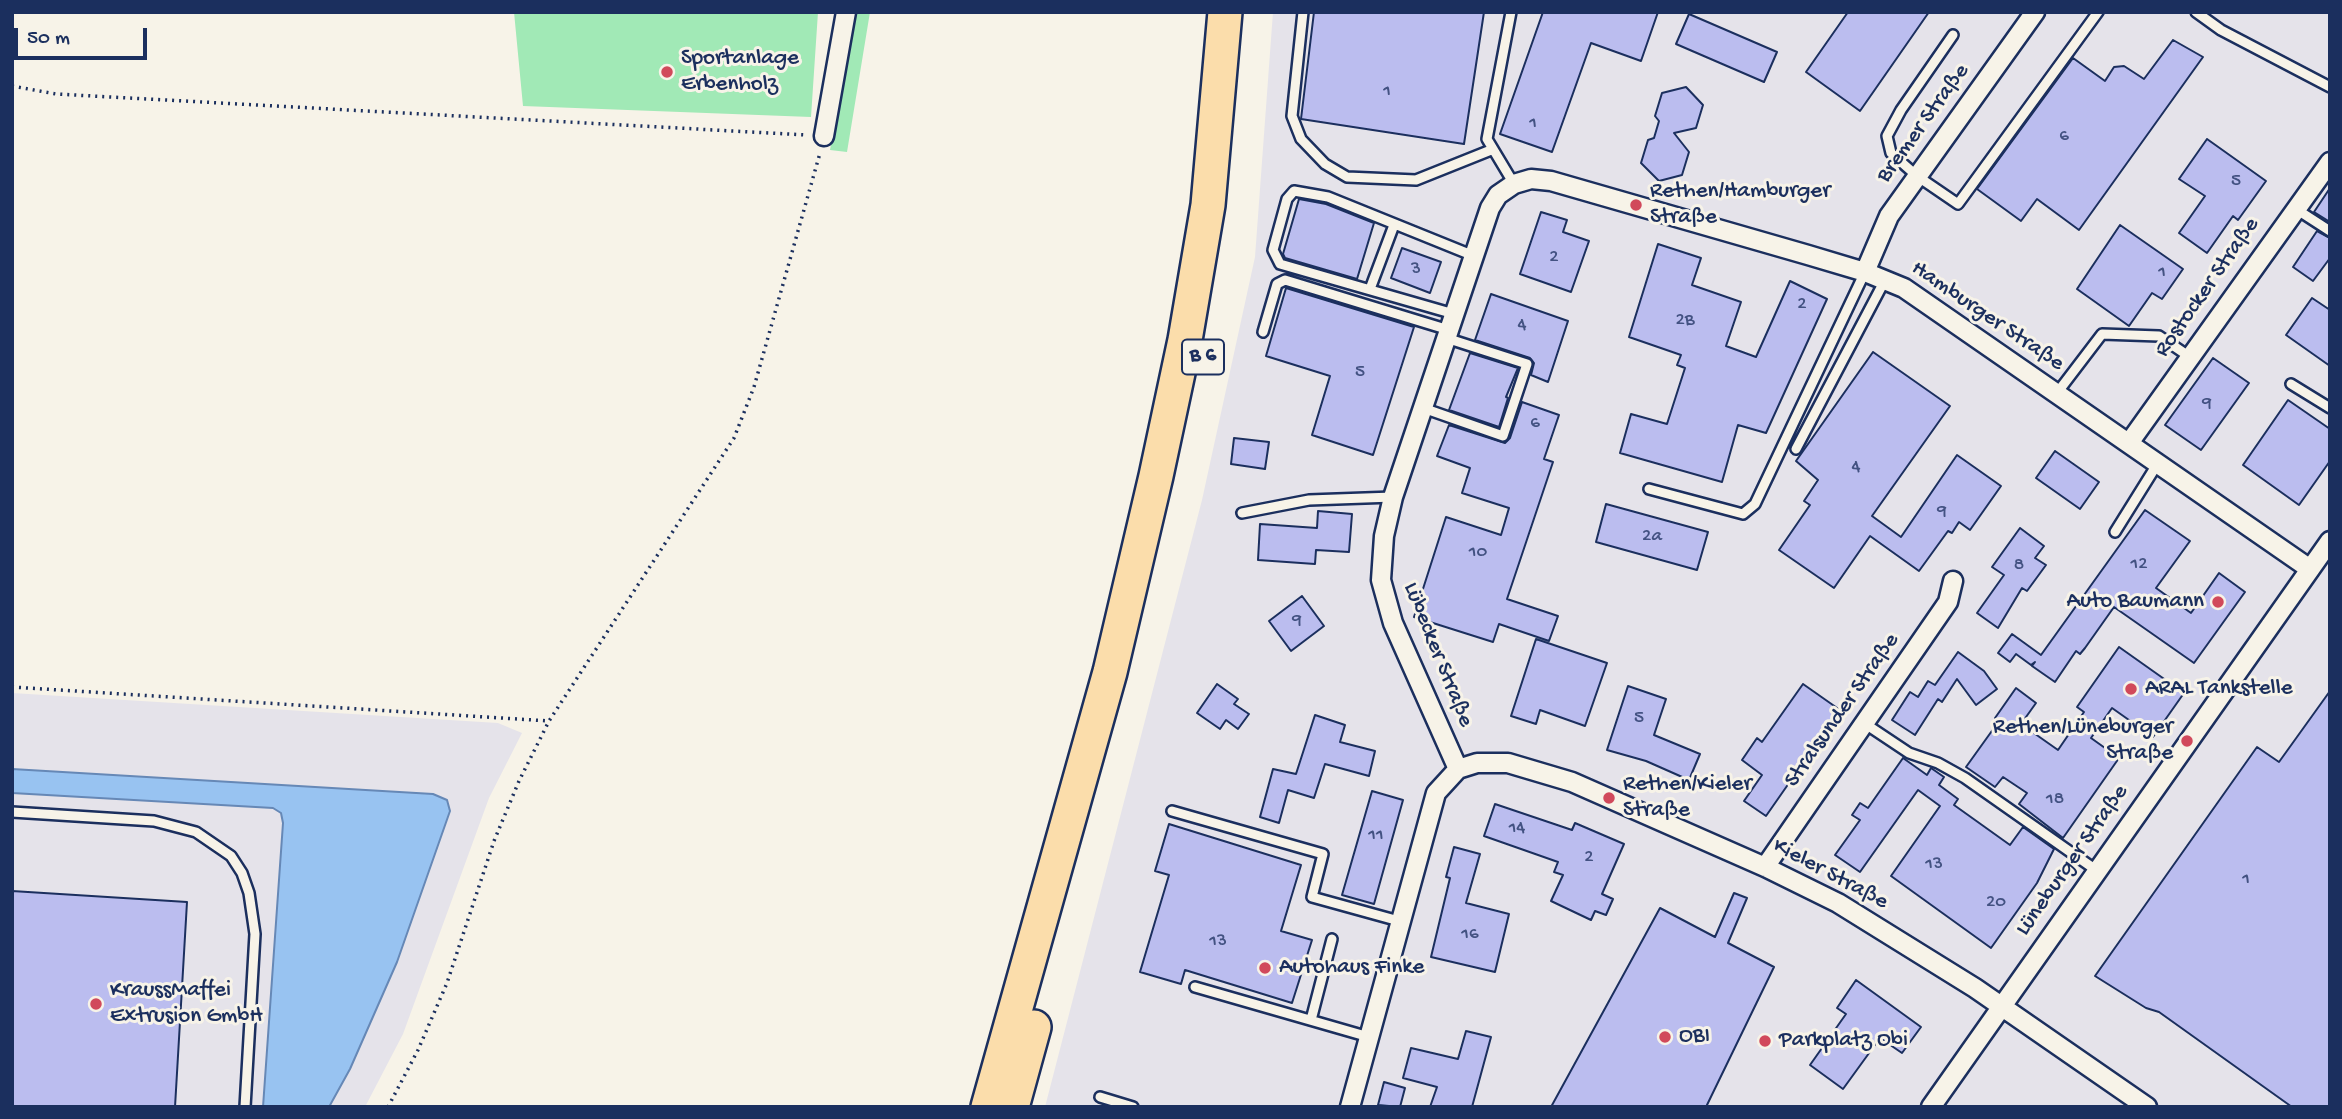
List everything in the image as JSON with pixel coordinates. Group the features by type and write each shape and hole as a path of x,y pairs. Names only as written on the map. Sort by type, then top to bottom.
{"highway":[{"name":"B 6","path":"1006,1106 1159,463 1185,340 1208,205 1225,12"},
{"name":"B 6","path":"1006,1106 1120,709 1181,464 1207,342 1226,207 1244,12"}],"street":[{"path":"824,136 846,12"},
{"name":"Bremer Straße","path":"1865,272 1889,216 2035,12"},
{"name":"Rostocker Straße","path":"2129,443 2294,208 2330,162"},
{"name":"Hamburger Straße","path":"1514,184 1531,179 1551,181 1865,272 1904,288 2310,569"},
{"name":"Lübecker Straße","path":"1458,769 1393,623 1381,580 1384,536 1393,497 1490,208 1498,195 1514,184"},
{"name":"Lüneburger Straße","path":"1930,1107 2330,541"},
{"name":"Stralsunder Straße","path":"1765,867 1948,602 1953,580"},
{"name":"Kieler Straße","path":"1458,769 1477,763 1508,763 1572,782 1765,867 1838,903 2002,1006 2147,1107"},
{"path":"1350,1107 1436,793 1458,769"}],"lane":[{"path":"1303,12 1292,117 1301,139 1325,164 1347,177 1416,180 1491,150"},
{"path":"1511,12 1487,139 1491,150 1514,184"},
{"path":"1953,35 1887,136 1891,153 1917,176 1958,204 2098,12"},
{"path":"2196,12 2221,30 2330,87"},
{"path":"1423,408 1503,436 1527,364 1370,289 1280,264 1273,250 1287,199 1294,191 1328,197 1474,256"},
{"path":"2294,208 2330,231"},
{"path":"1370,289 1394,225"},
{"path":"1649,489 1743,514 1755,504 1865,272"},
{"path":"1263,332 1277,284 1285,280 1450,327"},
{"path":"1796,449 1885,280"},
{"path":"2057,393 2102,334 2159,336 2190,356"},
{"path":"2291,384 2330,408"},
{"path":"2115,532 2158,463"},
{"path":"1242,513 1309,500 1393,497"},
{"path":"1864,723 1909,753 1938,763 1965,778 2096,870"},
{"path":"1172,811 1323,853 1312,897 1399,922"},
{"path":"12,812 154,821 196,832 231,856 242,873 249,893 255,934 245,1107"},
{"path":"1311,1020 1332,939"},
{"path":"1195,987 1368,1037"},
{"path":"1100,1097 1133,1107"}],"path":[{"path":"12,86 84,95 824,136 754,387 734,438 550,721 519,781 494,841 447,983 418,1050 388,1107"},
{"path":"12,687 550,721"}],"shaded area":[{"path":"1273,12 2330,12 2330,1107 1045,1107 1202,500 1255,257"},
{"path":"12,693 498,723 522,733 489,798 403,1034 365,1107 12,1107"}],"green space":[{"name":"Sportanlage Erbenholz","path":"514,12 818,12 811,117 523,106"},
{"path":"853,12 870,12 847,152 830,150 845,75"}],"water":[{"path":"12,769 433,794 447,800 450,811 397,962 350,1069 329,1107 263,1107 283,823 281,813 273,808 12,793"}],"building":[{"path":"1314,12 1484,12 1464,144 1301,119"},
{"path":"1543,12 1658,12 1641,61 1591,43 1552,152 1500,134"},
{"path":"1848,12 1929,12 1860,111 1806,72"},
{"path":"1689,14 1777,52 1764,82 1676,44"},
{"path":"2173,40 2203,57 2079,230 2037,199 2021,221 1977,189 2073,58 2105,81 2114,67 2124,66 2144,79"},
{"path":"1686,87 1703,105 1696,128 1674,133 1689,152 1682,175 1659,181 1641,163 1648,140 1654,138 1659,121 1655,116 1662,93"},
{"path":"2207,139 2266,181 2238,220 2233,216 2207,253 2179,233 2205,196 2179,179"},
{"path":"2330,188 2330,222 2314,212"},
{"path":"1299,199 1326,204 1374,223 1357,279 1285,258 1283,254"},
{"path":"1541,212 1567,220 1563,232 1589,241 1571,292 1520,274"},
{"path":"2120,225 2183,269 2162,299 2152,293 2129,326 2077,289"},
{"path":"2317,231 2330,238 2330,258 2313,281 2293,267"},
{"path":"1658,244 1701,258 1692,285 1741,302 1726,346 1756,357 1790,281 1827,299 1766,433 1738,425 1722,482 1620,453 1631,414 1667,424 1685,368 1677,365 1681,355 1629,337"},
{"path":"1402,248 1441,262 1430,293 1391,278"},
{"path":"1286,288 1414,327 1373,455 1312,435 1330,376 1266,356"},
{"path":"1491,294 1568,321 1548,382 1531,375 1534,363 1530,358 1475,340"},
{"path":"2312,298 2330,310 2330,366 2286,335"},
{"path":"1873,352 1950,406 1872,516 1901,537 1957,455 2001,486 1970,530 1959,522 1952,533 1948,531 1919,571 1870,536 1834,588 1779,550 1810,505 1804,501 1818,480 1796,461"},
{"path":"1470,353 1518,368 1506,397 1508,398 1499,427 1449,410"},
{"path":"2213,358 2249,383 2201,450 2165,425"},
{"path":"2288,400 2330,429 2330,461 2299,505 2243,465"},
{"path":"1522,402 1559,415 1544,459 1553,462 1507,599 1558,616 1549,641 1499,624 1493,642 1414,617 1446,517 1501,535 1509,508 1462,493 1470,468 1437,456 1449,425 1505,443 1510,438"},
{"path":"1234,438 1269,442 1265,469 1231,464"},
{"path":"2055,451 2099,482 2080,509 2036,478"},
{"path":"1606,504 1708,532 1697,570 1596,542"},
{"path":"2145,510 2190,541 2156,588 2191,613 2219,573 2245,592 2194,663 2114,607 2080,654 2076,651 2055,682 2032,666 2035,662 2031,665 2016,654 2010,662 1998,653 2012,634 2041,655"},
{"path":"1318,511 1352,514 1349,552 1316,550 1315,564 1258,560 1260,524 1317,528"},
{"path":"2020,528 2044,546 2035,558 2046,565 2027,591 2022,588 1998,628 1977,613 2004,575 1992,567"},
{"path":"1302,596 1324,626 1291,651 1269,621"},
{"path":"1536,639 1607,663 1585,726 1540,710 1536,724 1511,716"},
{"path":"2119,647 2184,693 2153,737 2112,708 2091,738 2119,758 2063,838 2019,804 2027,793 2003,777 1995,787 1966,767 1999,721 1995,718 2016,688 2036,703 2021,724 2058,750 2084,712 2077,707"},
{"path":"1958,652 1984,671 1997,689 1976,705 1957,679 1942,702 1938,699 1915,735 1892,720 1910,692 1918,697 1928,681 1935,685"},
{"path":"1217,684 1238,699 1234,704 1249,714 1238,729 1226,720 1220,729 1197,713"},
{"path":"1803,684 1840,710 1766,816 1744,801 1762,775 1742,760 1757,738 1762,742"},
{"path":"1628,686 1666,699 1654,735 1700,754 1689,780 1646,761 1607,750"},
{"path":"2330,691 2330,1107 2292,1107 2159,1012 2146,1008 2095,976 2257,747 2279,762"},
{"path":"1315,715 1345,725 1340,742 1375,751 1369,776 1325,764 1314,798 1288,790 1279,823 1260,817 1273,769 1296,774"},
{"path":"1903,758 1927,775 1931,768 1944,777 1939,785 1958,799 1954,805 2010,845 2023,827 2054,849 2037,883 1991,948 1891,876 1940,806 1918,790 1860,872 1835,855 1860,820 1852,815 1860,803 1868,808"},
{"path":"1372,791 1403,800 1374,904 1342,895"},
{"path":"1495,804 1572,830 1575,823 1624,844 1602,894 1613,899 1606,915 1595,911 1591,920 1551,901 1563,875 1554,872 1558,862 1484,836"},
{"path":"1169,824 1301,865 1281,931 1312,940 1292,1003 1185,970 1181,984 1140,972 1169,875 1155,871"},
{"path":"1454,847 1480,854 1466,903 1509,914 1495,972 1431,957 1450,878 1446,877"},
{"name":"KraussMaffei Extrusion GmbH","path":"12,891 187,902 175,1107 12,1107"},
{"name":"OBI","path":"1734,893 1747,898 1728,943 1774,967 1706,1107 1551,1107 1660,908 1715,937"},
{"path":"1856,980 1921,1027 1902,1053 1880,1038 1843,1089 1810,1065 1846,1014 1837,1008"},
{"path":"1466,1031 1491,1037 1472,1107 1430,1107 1437,1087 1403,1078 1411,1048 1458,1059"},
{"path":"1384,1082 1405,1088 1400,1107 1378,1105"}],"place":[{"name":"Sportanlage Erbenholz","path":"667,72"},
{"name":"Rethen/Hamburger Straße","path":"1636,205"},
{"name":"Auto Baumann","path":"2218,602"},
{"name":"ARAL Tankstelle","path":"2131,689"},
{"name":"Rethen/Lüneburger Straße","path":"2187,741"},
{"name":"Rethen/Kieler Straße","path":"1609,798"},
{"name":"Autohaus Finke","path":"1265,968"},
{"name":"KraussMaffei Extrusion GmbH","path":"96,1004"},
{"name":"OBI","path":"1665,1037"},
{"name":"Parkplatz Obi","path":"1765,1041"}]}
